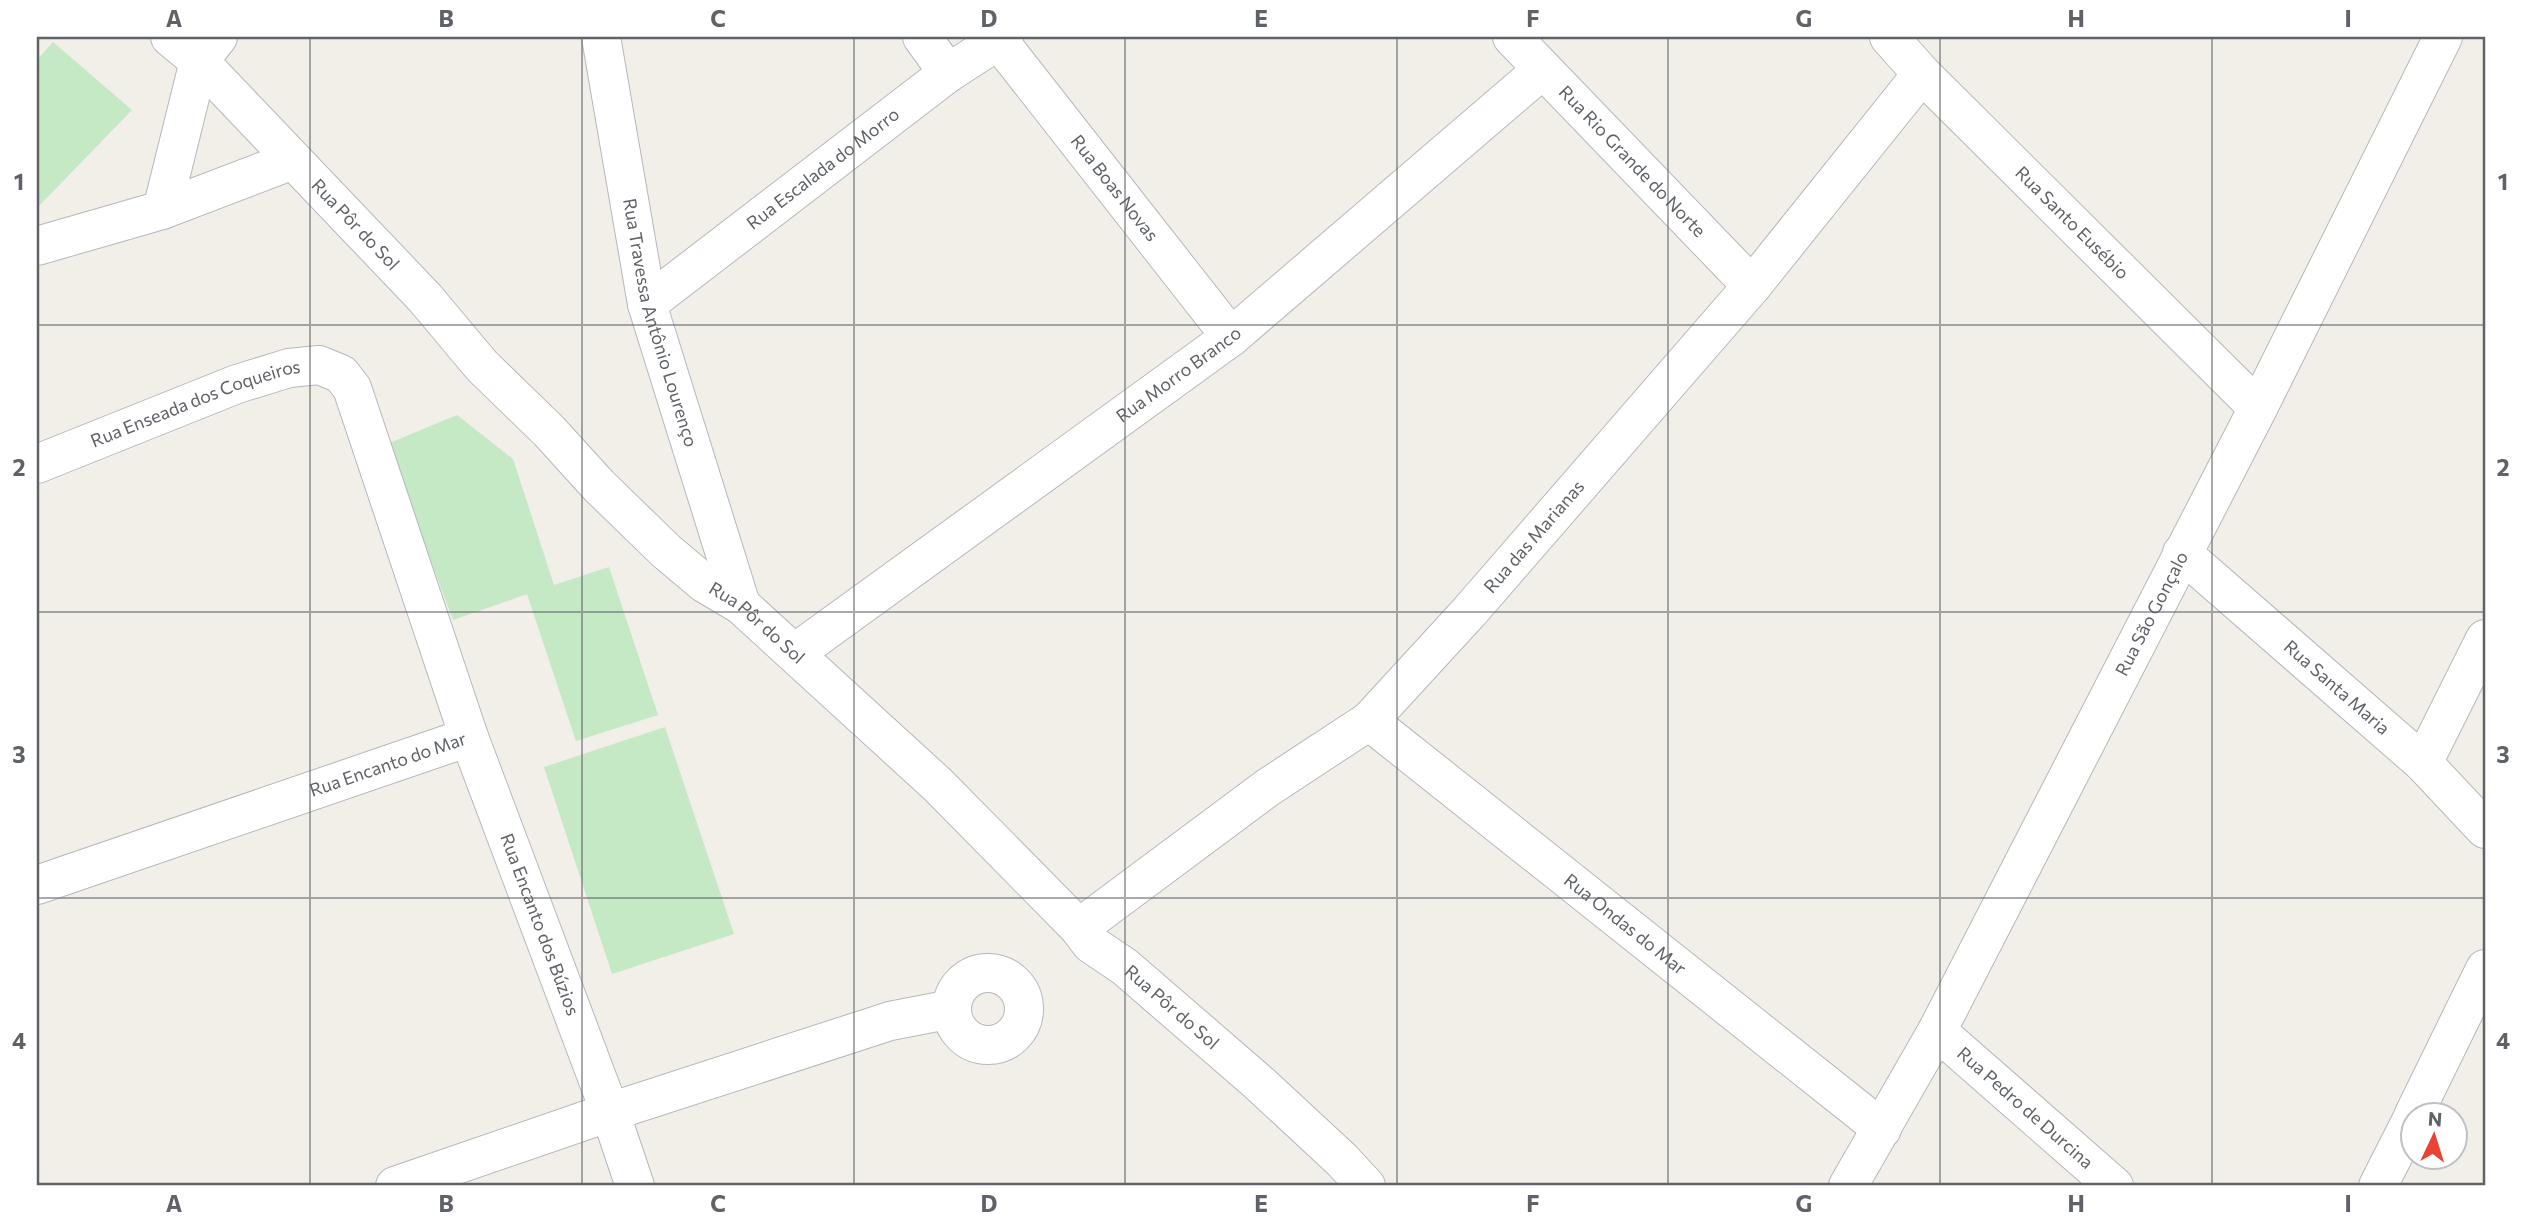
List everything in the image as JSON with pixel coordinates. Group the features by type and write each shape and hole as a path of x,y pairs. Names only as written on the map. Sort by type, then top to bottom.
{"street":[{"name":"Rua Pôr do Sol","path":"170,37 209,49 293,160 425,298 482,366 666,551 704,583 741,605 795,653 938,785 1079,928 1091,944 1125,967 1259,1083 1366,1186"},
{"name":"Rua Travessa Antônio Lourenço","path":"601,37 647,304 741,605"},
{"path":"922,37 948,73"},
{"name":"Rua Rio Grande do Norte","path":"1512,37 1752,286"},
{"name":"Rua Santo Eusébio","path":"1889,37 1922,74 2258,408"},
{"name":"Rua São Gonçalo","path":"1848,1186 1937,1031 2258,408 2442,37"},
{"name":"Rua Escalada do Morro","path":"647,304 948,73 1001,39"},
{"name":"Rua Boas Novas","path":"1001,39 1231,337"},
{"path":"162,210 209,49"},
{"name":"Rua Morro Branco","path":"795,653 1231,337 1542,70"},
{"name":"Rua das Marianas","path":"1079,928 1267,788 1368,721 1470,611 1752,286 1922,74"},
{"path":"37,246 162,210 293,160"},
{"name":"Rua Enseada dos Coqueiros","path":"37,464 237,384 289,368 319,365 341,374 352,388 366,427"},
{"name":"Rua Encanto do Mar","path":"37,885 469,737 366,427"},
{"name":"Rua Santa Maria","path":"2182,553 2423,763 2485,829"},
{"path":"2423,763 2485,639"},
{"name":"Rua Ondas do Mar","path":"1368,721 1882,1129"},
{"name":"Rua Encanto dos Búzios","path":"469,737 610,1112 635,1186"},
{"path":"2421,1100 2485,969"},
{"path":"395,1186 610,1112 890,1021 952,1009"},
{"name":"Rua Pedro de Durcina","path":"1937,1031 2114,1186"},
{"path":"2378,1186 2400,1143"}],"green space":[{"path":"53,42 132,110 37,208 37,60"},
{"path":"457,415 513,459 554,585 609,567 658,715 576,741 527,594 453,620 387,444"},
{"path":"665,727 734,934 612,974 544,767"}]}
